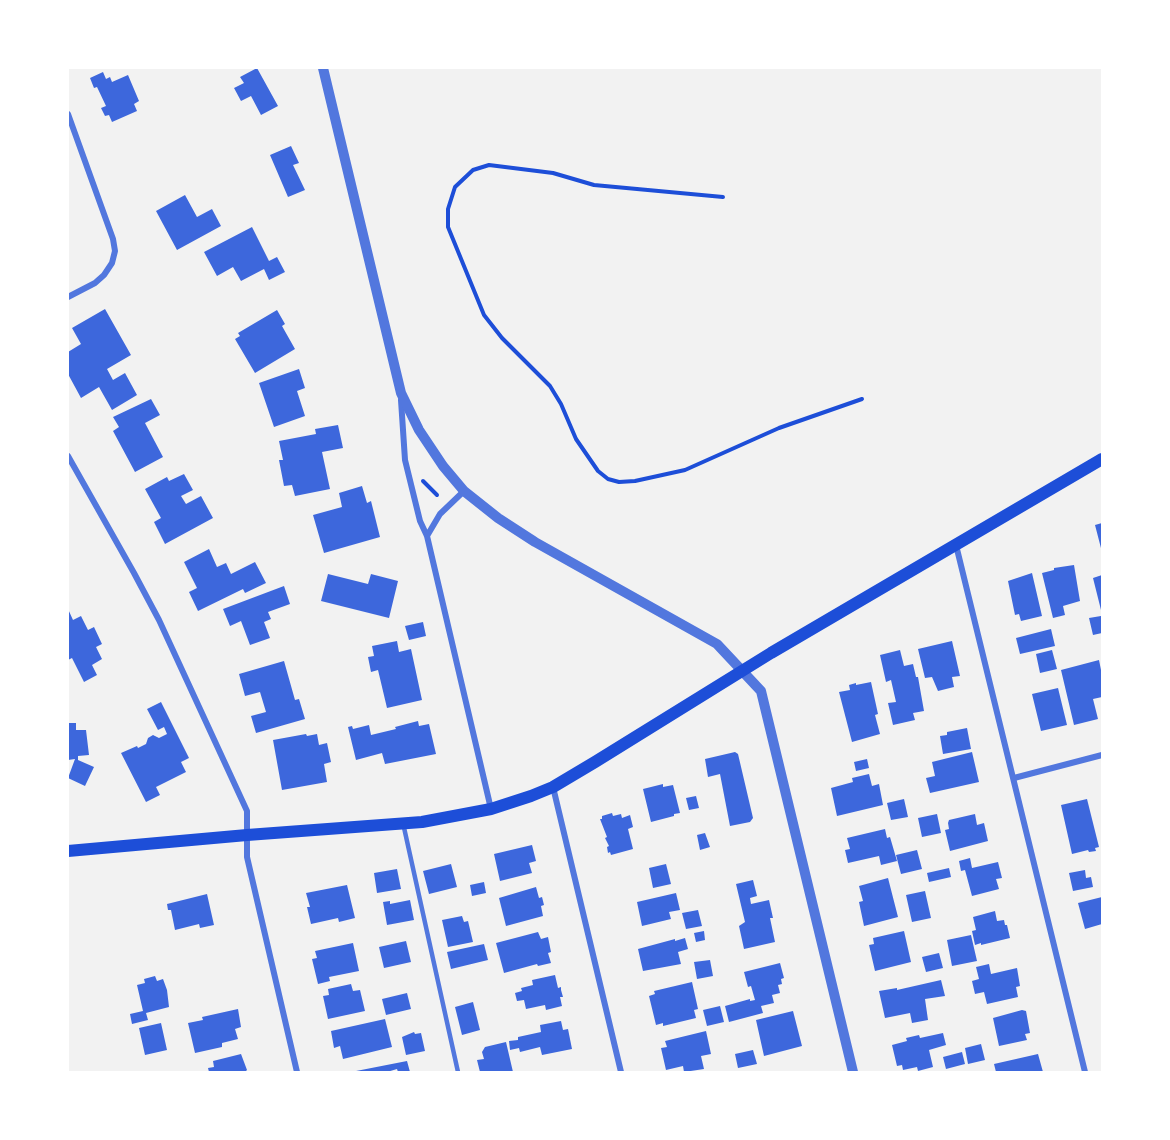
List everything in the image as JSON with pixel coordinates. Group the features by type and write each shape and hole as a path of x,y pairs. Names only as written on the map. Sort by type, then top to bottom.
{"main road":[{"path":"68,851 404,824 461,816 491,809 553,786 742,671 1102,459"}],"street":[{"path":"323,68 401,393 405,460 420,521 427,536 491,809"},
{"path":"68,114 113,239 115,251 112,263 105,275 68,297"},
{"path":"401,393 419,430 443,466 464,491 498,518 535,542 717,645 761,691 853,1072"},
{"path":"68,456 159,620 247,811 247,857 297,1072"},
{"path":"427,536 440,514 464,491"},
{"path":"956,544 1085,1072"},
{"path":"1014,778 1102,755"},
{"path":"553,786 621,1072"}],"lane":[{"path":"404,824 458,1072"}],"path":[{"path":"723,197 594,185 553,173 489,165 473,170 455,187 448,209 448,227 484,315 502,338 550,386 581,447 598,471 609,479 619,482 635,481 685,470 779,428 861,399"},
{"path":"421,480 437,495"}],"building":[{"path":"257,68 278,106 261,115 251,96 241,101 234,88 244,83 240,77"},
{"path":"103,72 106,79 110,77 112,82 128,75 139,101 134,104 137,111 112,122 109,115 105,116 101,108 106,106 90,78"},
{"path":"291,146 299,163 293,165 305,190 288,197 270,155"},
{"path":"185,195 197,217 212,209 221,226 177,250 156,211"},
{"path":"252,227 269,261 277,257 285,272 269,280 264,269 241,281 233,267 217,276 204,252"},
{"path":"105,309 131,355 107,369 113,380 125,373 137,395 112,410 99,387 81,398 68,374 68,352 81,344 72,328"},
{"path":"277,310 285,324 282,326 295,349 255,373 235,339 240,336 238,333"},
{"path":"299,369 305,388 297,391 305,416 274,427 259,383"},
{"path":"151,399 160,415 145,423 163,457 135,472 113,431 119,427 113,417"},
{"path":"338,425 343,448 322,452 330,489 295,496 292,485 284,486 279,460 283,460 279,441 316,434 315,429"},
{"path":"184,474 193,490 181,496 186,504 201,496 213,518 165,544 154,522 161,518 145,489 167,477 169,481"},
{"path":"362,486 367,503 371,501 380,537 324,553 313,515 342,507 339,493"},
{"path":"1102,523 1102,552 1095,525"},
{"path":"209,549 217,567 226,563 231,574 255,562 266,583 245,593 243,589 198,611 189,592 197,588 184,562"},
{"path":"1074,565 1080,601 1063,606 1065,615 1053,618 1042,573 1054,570 1054,568"},
{"path":"1032,573 1042,616 1021,621 1019,614 1015,615 1008,581"},
{"path":"328,574 368,584 371,574 398,581 389,618 321,601"},
{"path":"1102,575 1102,614 1093,578"},
{"path":"284,586 290,604 268,612 271,619 264,622 270,638 250,645 241,621 230,626 223,609"},
{"path":"68,609 73,620 81,616 88,630 94,627 102,644 96,647 102,659 92,665 97,675 84,682 72,658 68,660"},
{"path":"1101,616 1102,633 1093,635 1089,618"},
{"path":"423,622 426,636 409,640 405,626"},
{"path":"1051,629 1055,646 1020,654 1016,638"},
{"path":"397,641 399,652 411,649 422,700 387,708 378,670 371,672 368,657 374,656 372,646"},
{"path":"952,641 960,676 952,677 954,687 938,691 932,677 925,678 918,649"},
{"path":"900,650 904,666 913,664 916,677 918,677 924,711 913,713 915,720 893,725 888,703 896,702 891,680 886,682 880,655"},
{"path":"1052,650 1057,669 1040,673 1036,654"},
{"path":"1099,660 1102,697 1093,699 1098,719 1074,725 1061,670"},
{"path":"284,661 295,700 299,699 305,719 256,733 251,716 266,712 260,692 245,696 239,674"},
{"path":"871,682 880,734 852,742 839,692 850,690 849,685"},
{"path":"1058,688 1067,725 1041,731 1032,694"},
{"path":"161,702 189,758 181,762 186,772 156,787 160,795 146,802 121,753 146,744 148,738 153,735 159,738 167,734 164,727 158,730 147,709"},
{"path":"418,721 419,726 429,724 436,754 385,764 382,753 356,760 348,727 352,726 353,729 369,725 371,735"},
{"path":"68,723 76,723 76,730 86,730 89,755 78,756 78,760 94,767 85,786 68,778 75,759 68,760"},
{"path":"967,728 971,749 943,754 940,736 947,735 947,732"},
{"path":"306,734 307,736 317,734 319,745 327,743 331,762 324,764 327,782 282,790 273,740"},
{"path":"735,752 738,754 753,818 750,822 730,826 720,774 708,777 705,759"},
{"path":"972,752 979,782 930,793 926,778 935,776 932,762"},
{"path":"867,759 869,768 856,771 854,762"},
{"path":"869,774 872,786 879,784 883,805 837,816 831,788 853,782 852,778"},
{"path":"663,784 663,787 673,785 680,813 651,822 643,789"},
{"path":"696,796 699,808 689,810 686,798"},
{"path":"904,799 908,817 891,820 887,803"},
{"path":"1087,799 1099,847 1095,848 1096,851 1089,852 1088,850 1072,854 1061,805"},
{"path":"612,813 613,816 621,814 622,818 630,815 633,827 628,829 633,849 611,855 610,852 608,853 607,847 609,846 605,838 607,837 600,819"},
{"path":"937,814 941,833 922,837 918,818"},
{"path":"975,814 977,825 984,823 988,841 950,851 945,830 949,829 949,820"},
{"path":"885,829 887,838 890,837 897,861 881,865 879,856 848,863 845,850 850,849 847,838"},
{"path":"705,833 710,847 700,850 697,835"},
{"path":"532,845 536,861 529,863 532,873 500,881 494,854"},
{"path":"917,850 922,869 901,874 896,855"},
{"path":"970,858 972,868 998,862 1002,878 996,879 999,889 972,896 965,870 961,871 959,861"},
{"path":"451,864 457,887 429,894 423,871"},
{"path":"666,864 671,884 653,888 649,868"},
{"path":"949,868 951,877 929,882 927,873"},
{"path":"397,869 401,889 377,893 374,873"},
{"path":"1085,870 1086,878 1091,877 1093,887 1073,891 1069,873"},
{"path":"888,878 898,917 864,926 859,902 863,901 859,886"},
{"path":"753,880 757,896 750,898 751,904 769,900 775,942 744,949 739,926 745,922 736,884"},
{"path":"484,882 486,893 472,896 470,885"},
{"path":"347,885 355,918 339,922 338,918 311,924 306,893"},
{"path":"536,887 544,905 541,906 543,916 506,926 499,898"},
{"path":"925,891 931,918 912,922 906,895"},
{"path":"676,893 680,910 669,912 671,919 642,926 637,902"},
{"path":"207,894 214,925 200,928 199,924 175,930 171,910 168,910 167,904"},
{"path":"1102,897 1102,924 1085,929 1078,903"},
{"path":"410,900 414,920 387,925 383,902 390,901 390,904"},
{"path":"698,910 702,926 686,929 682,913"},
{"path":"995,911 997,921 1004,920 1007,925 1010,938 975,945 972,931 976,930 973,917"},
{"path":"462,916 464,922 468,921 473,942 448,947 442,920"},
{"path":"704,931 705,940 696,942 694,933"},
{"path":"904,931 911,962 875,971 869,945 874,944 873,938"},
{"path":"538,932 541,939 548,937 551,952 548,953 551,963 538,966 537,964 504,973 496,943"},
{"path":"971,935 977,961 952,966 947,940"},
{"path":"685,938 688,949 678,952 681,964 643,971 638,949"},
{"path":"406,941 411,962 384,968 379,947"},
{"path":"353,943 359,971 329,977 330,981 318,984 312,959 317,958 315,951"},
{"path":"484,944 488,960 451,969 447,952"},
{"path":"939,953 943,968 926,972 922,957"},
{"path":"710,960 713,976 697,979 694,962"},
{"path":"780,963 784,978 781,979 782,984 778,985 780,993 772,995 774,1003 761,1006 763,1013 729,1022 725,1006 750,999 750,1001 755,1000 744,972"},
{"path":"989,964 991,974 1017,968 1020,986 1016,987 1018,997 987,1004 984,992 975,994 972,981 979,979 976,967"},
{"path":"555,975 558,988 561,987 562,1006 546,1010 545,1005 526,1009 524,1000 517,1001 515,993 522,991 521,988 533,985 532,980"},
{"path":"155,976 157,981 163,979 169,1007 146,1013 148,1020 132,1024 130,1014 143,1011 137,985 145,983 144,979"},
{"path":"941,980 945,996 925,999 928,1020 912,1023 910,1013 885,1018 879,991 897,988 897,990"},
{"path":"692,982 698,1009 694,1010 696,1018 663,1026 663,1023 656,1025 649,996 655,994 654,991"},
{"path":"351,984 353,991 360,990 365,1011 328,1019 323,996 329,995 328,989"},
{"path":"407,993 411,1009 386,1015 382,999"},
{"path":"473,1002 480,1030 462,1035 455,1007"},
{"path":"720,1006 724,1022 707,1026 703,1010"},
{"path":"238,1009 241,1027 235,1029 238,1039 222,1043 222,1047 195,1053 188,1023 203,1020 202,1017"},
{"path":"1022,1010 1026,1011 1030,1033 1025,1034 1027,1040 999,1046 993,1018"},
{"path":"793,1011 802,1046 764,1056 756,1020"},
{"path":"385,1019 392,1047 343,1059 340,1046 334,1048 331,1031"},
{"path":"561,1021 563,1030 568,1029 572,1049 542,1055 540,1047 520,1052 519,1048 510,1050 509,1041 541,1032 540,1025"},
{"path":"161,1023 167,1050 145,1055 139,1028"},
{"path":"706,1031 711,1054 701,1056 704,1069 684,1072 683,1066 666,1070 661,1048 667,1047 665,1041"},
{"path":"414,1032 415,1034 421,1033 425,1051 406,1055 402,1037"},
{"path":"943,1033 946,1045 929,1050 933,1067 918,1071 917,1067 903,1070 902,1065 897,1066 892,1045 907,1041 906,1038 919,1035 920,1038"},
{"path":"506,1042 513,1072 480,1072 477,1060 484,1059 482,1052 485,1047"},
{"path":"981,1044 985,1060 968,1064 965,1048"},
{"path":"753,1050 757,1064 738,1068 735,1054"},
{"path":"962,1052 965,1064 946,1069 943,1057"},
{"path":"241,1054 247,1070 245,1072 209,1072 208,1068 214,1067 213,1061"},
{"path":"1038,1054 1043,1072 996,1072 994,1064"},
{"path":"407,1061 410,1072 398,1072 397,1069 387,1072 351,1072"}]}
